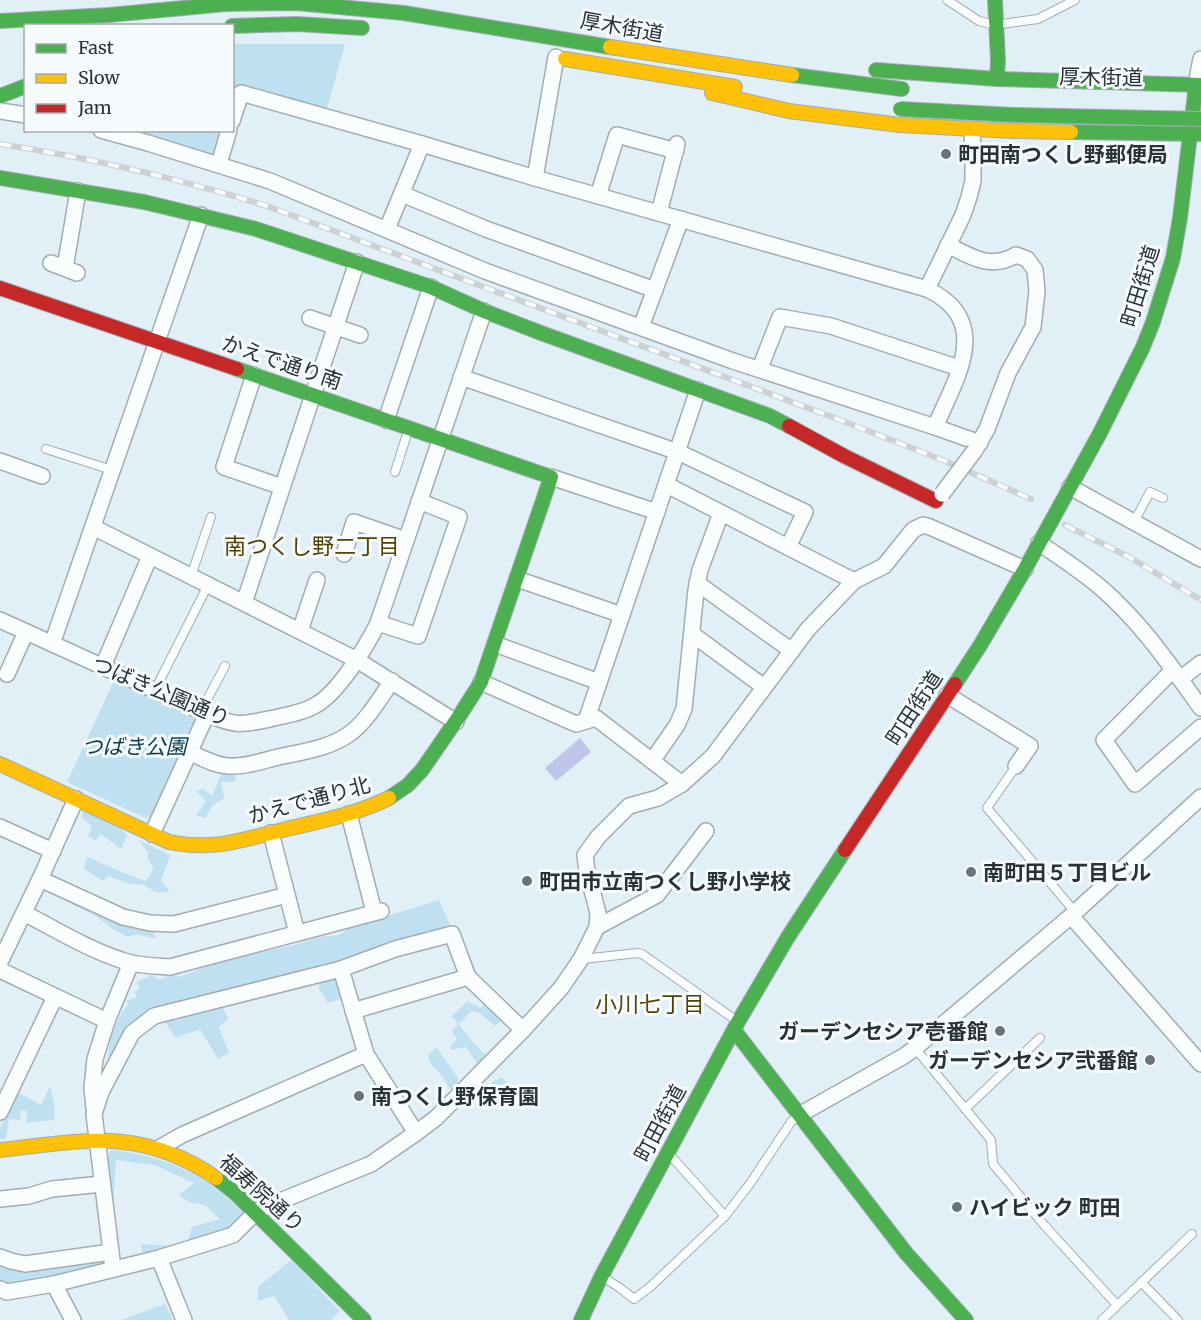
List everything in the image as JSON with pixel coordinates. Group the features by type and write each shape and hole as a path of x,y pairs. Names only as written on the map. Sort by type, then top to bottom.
{"main road":[{"path":"995,0 998,60 997,111 1006,127 1013,131"},
{"name":"厚木街道","path":"0,21 108,15 213,4 333,5 422,15 686,59 908,90"},
{"path":"234,26 336,25 370,28"},
{"name":"厚木街道","path":"550,56 662,76 761,90"},
{"path":"686,59 777,60"},
{"path":"858,67 997,90 1199,90"},
{"path":"662,76 721,95 789,111 900,125 972,130 1195,134"},
{"path":"0,96 24,87"},
{"path":"1178,99 1199,90"},
{"name":"町田街道","path":"581,1320 736,1026 788,938 981,644 1100,433 1138,356 1161,298 1173,258 1195,134 1199,90"},
{"name":"厚木街道","path":"895,108 1013,115 1201,119"},
{"path":"0,178 144,202 201,215 256,229 431,287 484,311 770,416 844,456 939,497"},
{"name":"かえで通り南","path":"0,288 551,477"},
{"name":"かえで通り北","path":"0,764 169,842 199,847 223,845 348,814 391,798 405,788 419,773 456,722 481,682 551,477"},
{"path":"736,1026 799,1115 906,1253 966,1320"},
{"name":"福寿院通り","path":"0,1150 97,1140 130,1142 159,1148 180,1156 201,1166 218,1178 256,1212 364,1320"}],"street":[{"path":"535,178 550,56"},
{"path":"1199,90 1201,59"},
{"path":"234,115 241,93 927,289 948,301 957,312 964,326 966,341 960,368 935,427"},
{"path":"0,111 24,115"},
{"path":"927,289 969,197 973,181 972,130"},
{"path":"107,132 270,181 485,271 733,361 935,427 977,446"},
{"path":"219,164 229,132"},
{"path":"598,196 617,135 676,148 659,213"},
{"path":"387,229 422,144"},
{"path":"64,268 78,190"},
{"path":"402,194 486,229 655,290"},
{"path":"52,644 201,215"},
{"path":"641,327 681,219"},
{"path":"0,1289 7,1292 54,1284 159,1258 233,1235 256,1212 371,1164 416,1133 436,1118 523,1030 561,988 581,959 597,927 598,913 585,855 598,837 629,807 658,798 682,784 712,756 808,629 855,581 884,566 913,530 923,525 939,497 987,429 1008,373 1033,327 1037,291 1035,270 1027,259 1016,255 1006,261 989,262 971,257 948,245"},
{"path":"244,603 357,262"},
{"path":"386,420 431,287"},
{"name":"つばき公園通り","path":"0,620 234,724 248,724 305,710 323,701 332,693 357,660 378,622 484,311"},
{"path":"760,368 780,317 831,326 960,368"},
{"path":"309,318 360,335"},
{"path":"254,375 224,467 282,487"},
{"path":"461,377 678,452 805,512 788,547"},
{"path":"586,721 698,390"},
{"path":"0,461 42,477"},
{"path":"551,477 657,512"},
{"path":"667,485 855,581"},
{"path":"1070,487 1201,559"},
{"path":"378,622 418,636 459,517 419,501"},
{"path":"652,762 677,725 684,709 697,583 721,513"},
{"path":"344,554 354,522 406,540"},
{"path":"923,525 1025,569"},
{"path":"93,527 357,660 456,722"},
{"path":"1040,543 1087,576 1118,603 1148,636 1201,708"},
{"path":"103,666 150,556"},
{"path":"517,579 622,615"},
{"path":"300,631 317,580"},
{"path":"697,583 792,651"},
{"path":"7,674 26,632"},
{"path":"692,634 764,687"},
{"path":"495,644 599,682"},
{"path":"1201,663 1177,675 1104,740 1135,784 1201,727"},
{"path":"189,752 228,766 243,765 323,747 338,741 361,724 392,681"},
{"path":"481,682 576,724 596,718 682,784"},
{"path":"947,695 1030,746 1016,766"},
{"path":"152,834 189,752 204,712"},
{"path":"799,1115 915,1048 1073,914 1201,797"},
{"path":"0,962 76,799"},
{"path":"24,913 99,951 131,963 170,967 377,912 348,814"},
{"path":"0,827 53,851"},
{"path":"597,927 657,895 706,831"},
{"path":"271,833 297,933"},
{"path":"40,879 123,917 150,923 174,924 287,895"},
{"path":"1073,914 1201,1064"},
{"path":"94,1114 101,1092 132,1033 154,1016 340,969 395,949 452,934 468,977 523,1030"},
{"path":"113,1268 92,1088 95,1059 107,1021 131,963"},
{"path":"340,969 366,1054 416,1133"},
{"path":"0,970 107,1021"},
{"path":"352,1011 468,977"},
{"path":"0,1112 55,997"},
{"path":"159,1148 182,1135 366,1054"},
{"path":"0,1199 102,1184"},
{"path":"0,1257 11,1262 25,1264 111,1252"},
{"path":"159,1258 184,1320"},
{"path":"54,1284 73,1320"}],"lane":[{"path":"947,0 980,21 995,25 1038,19 1075,0"},
{"path":"395,472 409,428"},
{"path":"46,449 112,470"},
{"path":"1134,522 1150,492 1163,498"},
{"path":"190,576 211,517"},
{"path":"155,690 208,585"},
{"path":"204,712 225,666"},
{"path":"1016,766 987,808 1073,914"},
{"path":"581,959 642,954 736,1026"},
{"path":"965,1109 1040,1038"},
{"path":"915,1048 991,1140 993,1164 1045,1226 1117,1305"},
{"path":"602,1277 634,1299 650,1287 725,1216 749,1185 791,1122 799,1115"},
{"path":"668,1153 725,1216"},
{"path":"1102,1320 1192,1234"},
{"path":"1142,1282 1178,1320"}],"green space":[{"path":"234,44 345,44 326,112 237,87 234,97"},
{"path":"132,132 223,132 216,152 211,155"},
{"name":"つばき公園","path":"115,679 194,714 196,721 151,817 146,818 67,782"},
{"path":"222,772 236,773 235,782 221,782 224,798 213,805 205,818 196,815 206,801 196,791 203,789 212,796"},
{"path":"84,810 120,828 127,835 121,849 101,834 96,841 88,836 92,826 81,817"},
{"path":"139,840 170,855 161,881 170,892 156,892 144,885 127,883 109,876 103,881 84,869 87,857 146,881 154,869 148,859 148,852"},
{"path":"439,900 451,927 155,1016 123,1041 107,1059 116,1024 123,1011 128,1005 130,1007 126,1001 137,997 134,992 140,988 137,982 152,975 159,980 172,974 181,977 258,948 271,950 319,937 339,935 349,928"},
{"path":"77,903 153,930 156,939 136,934 128,937 93,914 71,904"},
{"path":"336,974 343,998 328,1003 319,989 319,982 310,986 310,980"},
{"path":"468,1001 480,1008 485,1004 502,1019 495,1026 480,1013 471,1011 459,1024 489,1059 479,1066 466,1047 451,1050 451,1046 457,1039 452,1031 458,1024 452,1016"},
{"path":"222,1006 228,1019 219,1027 229,1053 218,1059 200,1029 176,1038 165,1022 192,1010"},
{"path":"436,1047 458,1078 457,1086 451,1090 431,1065 428,1056"},
{"path":"502,1077 523,1104 510,1110 500,1089 493,1089 491,1083"},
{"path":"50,1086 55,1110 54,1120 26,1123 27,1111 21,1110 20,1120 9,1119 6,1139 0,1139 0,1128 16,1094 21,1094 41,1105"},
{"path":"111,1150 151,1157 188,1171 220,1191 243,1213 244,1219 231,1232 144,1258 141,1244 171,1246 188,1240 192,1227 220,1219 205,1205 189,1202 179,1195 194,1183 155,1165 116,1160 113,1208 107,1155"},
{"path":"104,1259 105,1263 10,1287 0,1284 0,1263"},
{"path":"291,1260 340,1311 331,1320 289,1320 274,1296 258,1301 258,1287"},
{"path":"165,1304 173,1320 121,1320"}],"shaded area":[{"path":"580,738 591,752 556,781 545,768"}],"railway":[{"path":"0,144 135,170 267,206 835,418 945,461 1031,499"},
{"path":"1065,525 1129,557 1201,600"}],"traffic: fast":[{"path":"995,0 997,79"},
{"path":"0,21 109,15 226,4 296,3 404,13 610,47"},
{"path":"234,26 297,24 362,28"},
{"path":"876,70 997,79 1201,85"},
{"path":"792,75 902,89"},
{"path":"955,684 1025,569 1100,433 1143,347 1173,258 1196,85"},
{"path":"0,96 24,87"},
{"path":"900,109 1013,115 1201,119"},
{"path":"1071,132 1201,134"},
{"path":"0,178 144,202 256,229 431,287 484,311 770,416 789,426"},
{"path":"237,369 551,477 481,682 422,770 408,785 389,798"},
{"path":"581,1320 601,1277 738,1022 788,937 845,850"},
{"path":"734,1030 906,1253 966,1320"},
{"path":"216,1178 235,1193 364,1320"}],"traffic: slow":[{"path":"610,47 792,75"},
{"path":"565,59 735,87"},
{"path":"712,93 789,111 900,125 1071,132"},
{"path":"0,764 169,842 185,844 214,845 240,841 350,813 389,798"},
{"path":"0,1150 85,1141 136,1144 162,1150 188,1161 216,1178"}],"traffic: jam":[{"path":"0,288 237,369"},
{"path":"789,426 936,501"},
{"path":"845,850 955,684"}],"place":[{"name":"町田南つくし野郵便局","path":"946,154"},
{"name":"南町田５丁目ビル","path":"971,872"},
{"name":"町田市立南つくし野小学校","path":"527,881"},
{"name":"ガーデンセシア壱番館","path":"1000,1031"},
{"name":"ガーデンセシア弐番館","path":"1150,1060"},
{"name":"南つくし野保育園","path":"359,1096"},
{"name":"ハイビック 町田","path":"957,1207"}],"district":[{"name":"南つくし野二丁目","path":"312,546"},
{"name":"小川七丁目","path":"650,1004"}]}
